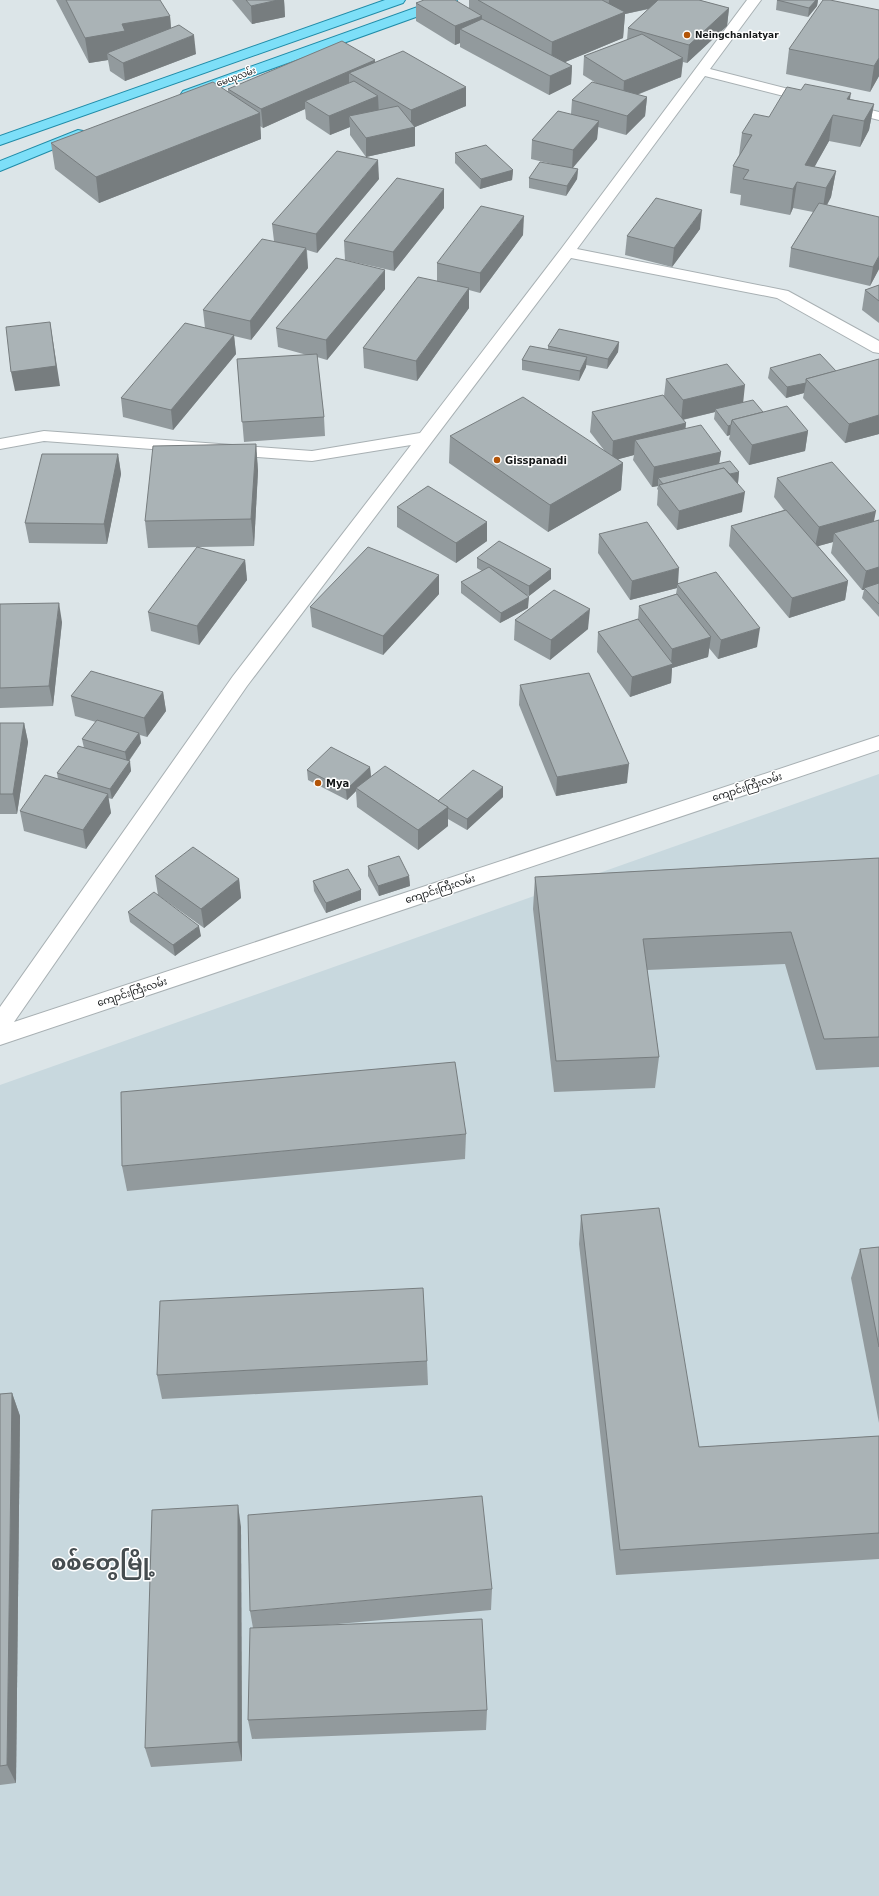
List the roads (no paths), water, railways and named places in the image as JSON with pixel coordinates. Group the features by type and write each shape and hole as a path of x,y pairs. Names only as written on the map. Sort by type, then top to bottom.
{"main road":[{"name":"မေယုလမ်း","path":"0,141 398,0"},
{"name":"မေယုလမ်း","path":"174,99 450,0"},
{"path":"0,166 34,151 92,129"}],"street":[{"path":"0,1025 240,682 567,252 754,0"},
{"path":"702,71 879,116"},
{"path":"567,252 782,294 879,348"},
{"path":"0,444 44,436 312,456 426,437"},
{"name":"ကျောင်းကြီးလမ်း","path":"0,1036 879,743"}],"place":[{"name":"Neingchanlatyar","path":"687,35"},
{"name":"Gisspanadi","path":"497,460"},
{"name":"Mya","path":"318,783"}],"district":[{"name":"စစ်တွေမြို့","path":"103,1562"}]}
